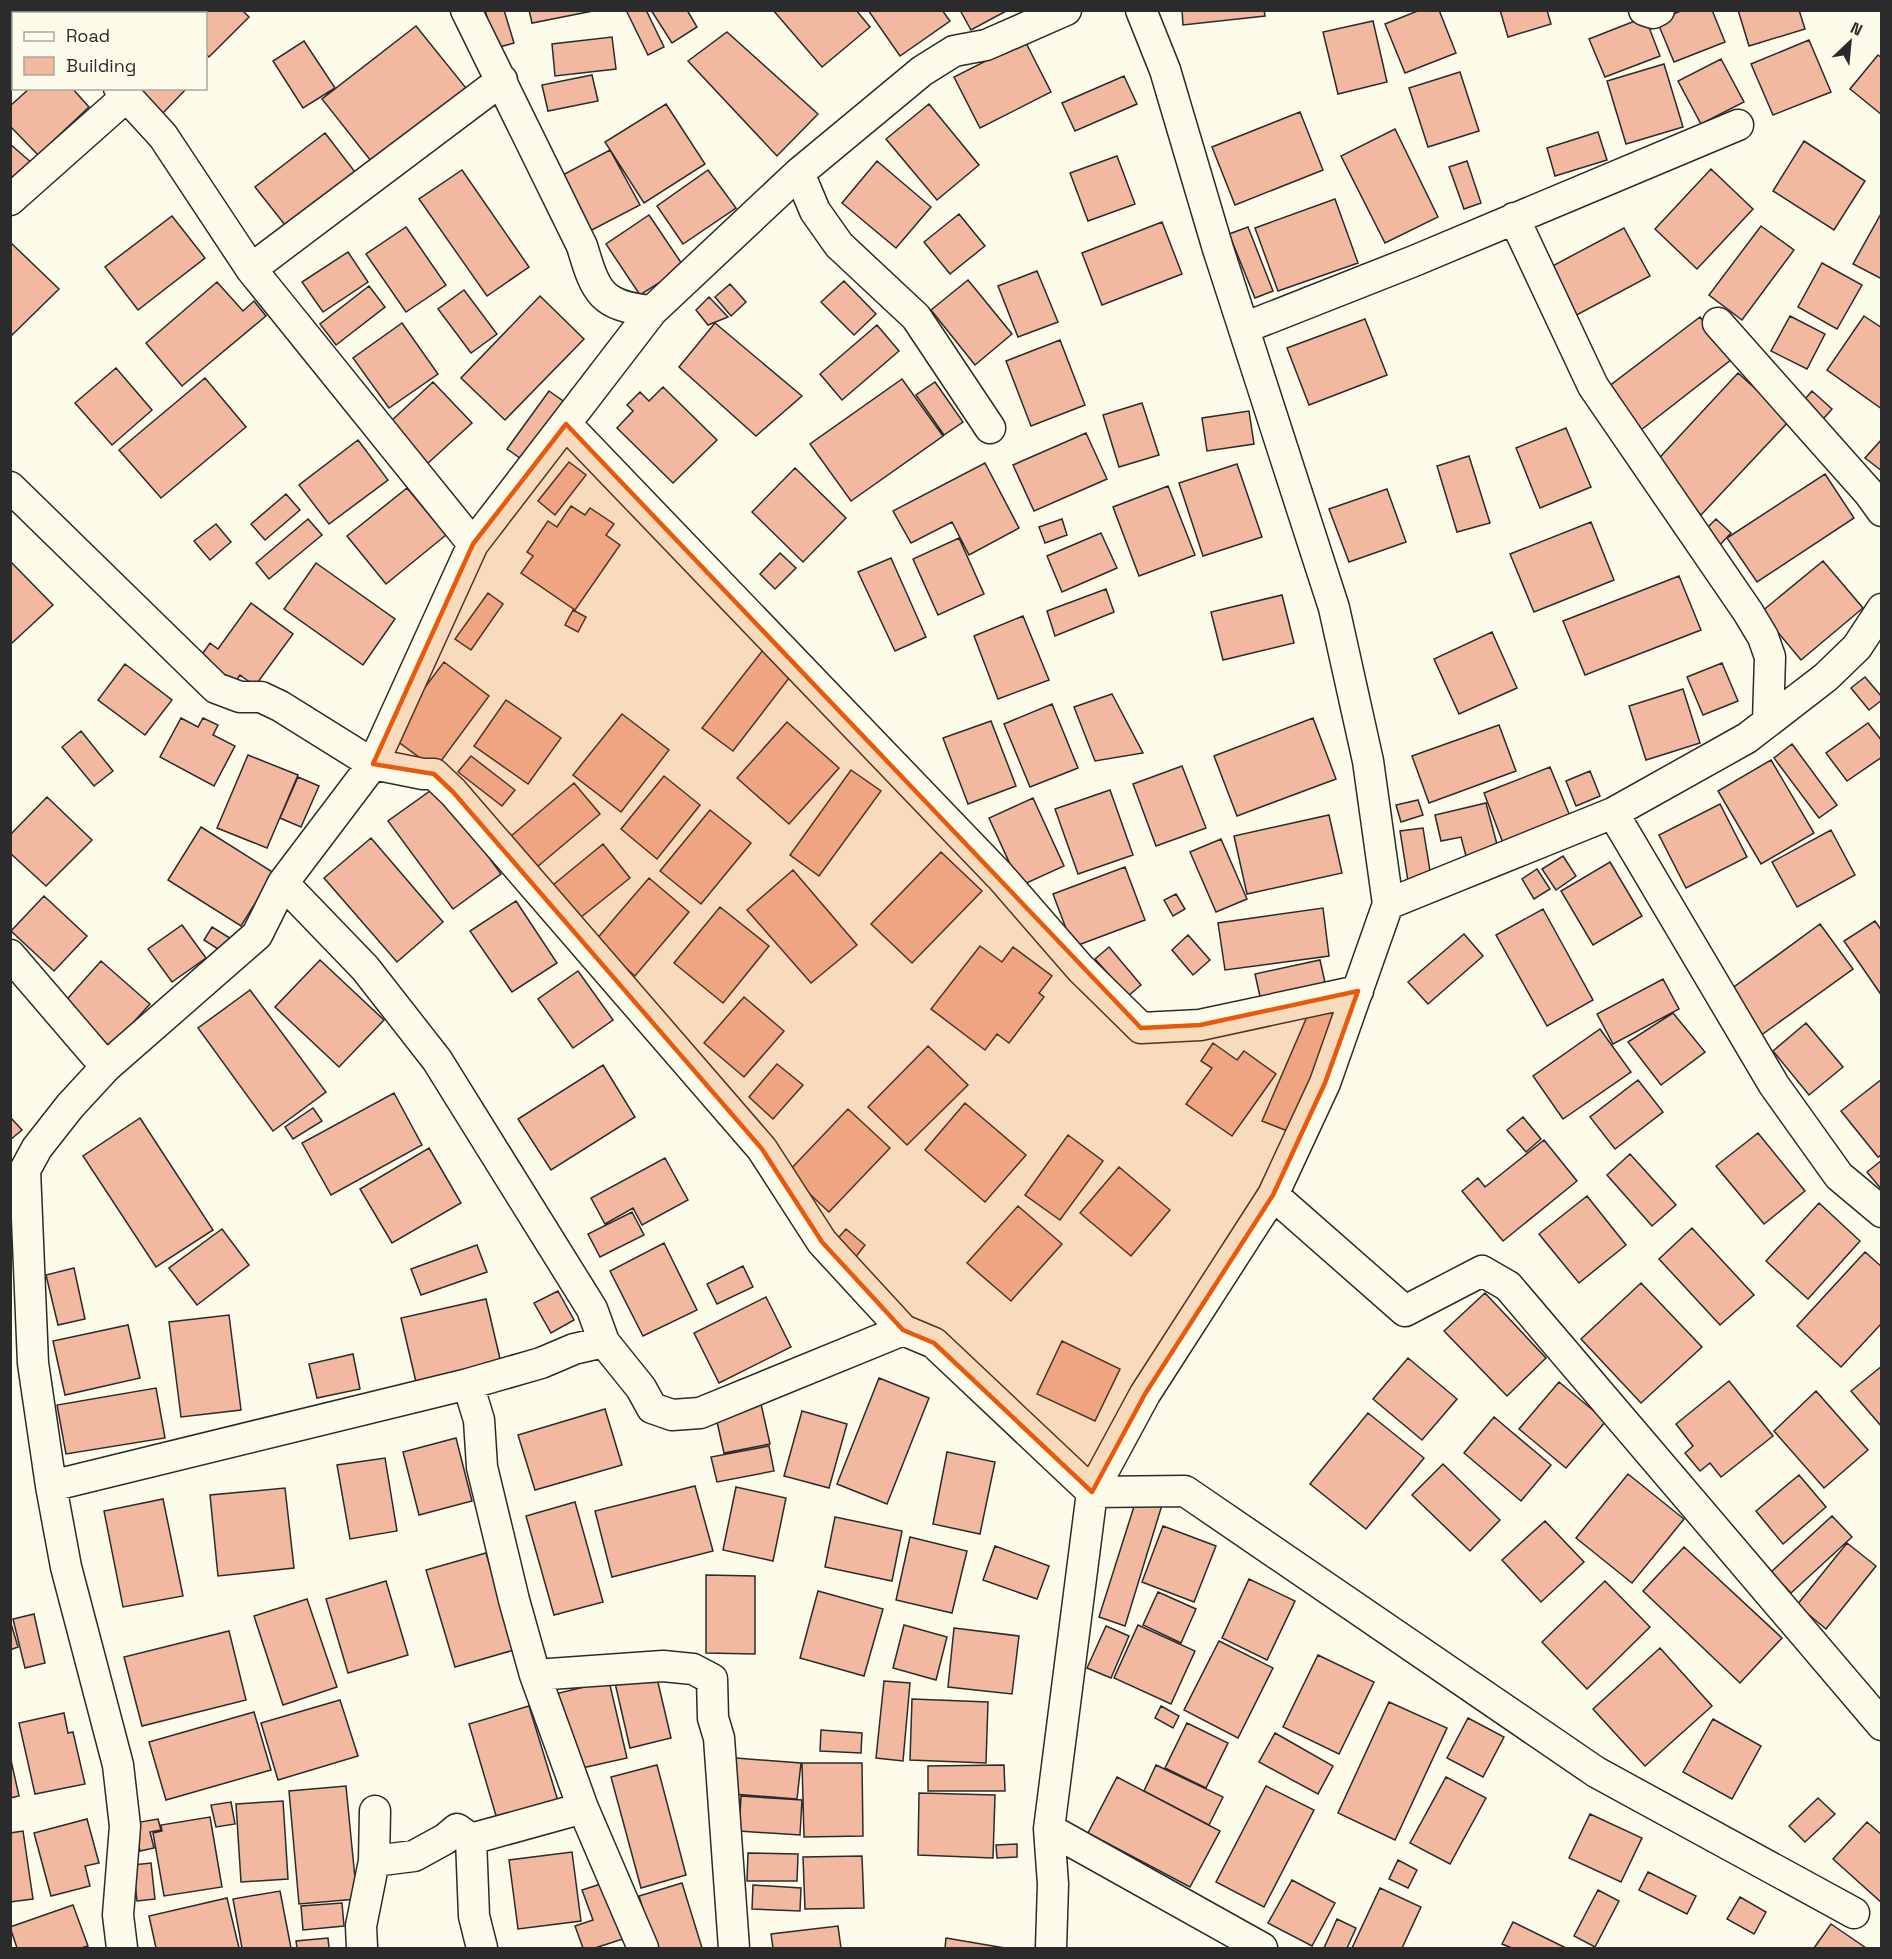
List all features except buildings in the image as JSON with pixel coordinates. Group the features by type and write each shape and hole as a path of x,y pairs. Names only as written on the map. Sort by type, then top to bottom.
{"street":[{"path":"466,10 582,246 590,274 603,296 628,309 652,311"},
{"path":"122,1948 118,1915 125,1826 118,1765 66,1567 51,1486 22,1364 25,1170 37,1148 63,1114 106,1067 258,935 284,883 373,764 473,544 652,311 799,173 922,71 954,51 986,45 1066,10"},
{"path":"1051,1948 1053,1884 1049,1829 1092,1492 1145,1394 1273,1195 1326,1083 1388,904 1368,761 1334,609 1218,249 1165,70 1141,10"},
{"path":"1644,10 1653,13 1659,10"},
{"path":"251,269 501,80"},
{"path":"10,200 122,93 163,136 251,269 473,544"},
{"path":"1244,328 1414,261 1738,125"},
{"path":"799,173 815,212 839,245 916,318 990,428"},
{"path":"1515,218 1593,386 1763,637 1770,657 1768,722"},
{"path":"1718,323 1869,493 1881,511"},
{"path":"566,424 1000,876 1080,968 1142,1028 1200,1025 1358,991"},
{"path":"10,487 216,688 240,697 261,698 280,706 373,764 434,774 453,792 762,1149 822,1242 903,1330 934,1343 1092,1492 1185,1491 1596,1772 1854,1913"},
{"path":"1388,904 1613,813 1747,738 1826,676 1857,647 1881,609"},
{"path":"1613,813 1774,1085 1839,1176 1881,1212"},
{"path":"284,883 365,968 437,1060 586,1300 604,1342 641,1388 652,1408 672,1415 700,1413 903,1330"},
{"path":"10,955 106,1067"},
{"path":"1273,1195 1405,1311 1482,1271 1508,1286 1881,1725"},
{"path":"51,1486 468,1384 541,1363 574,1349 604,1342"},
{"path":"468,1384 479,1420 482,1467 514,1600 535,1675 583,1808 643,1948"},
{"path":"535,1675 663,1666 693,1669 712,1679 713,1718 719,1738 734,1948"},
{"path":"471,1839 583,1808"},
{"path":"362,1948 361,1926 374,1860 375,1811"},
{"path":"374,1860 414,1856 457,1829 471,1839"},
{"path":"1049,1829 1262,1948"},
{"path":"471,1839 474,1916 482,1948"}],"highlighted area":[{"path":"566,424 1141,1028 1200,1025 1358,991 1325,1083 1273,1195 1145,1394 1092,1492 934,1343 903,1330 822,1242 762,1149 453,792 434,774 373,764 473,544"}]}
